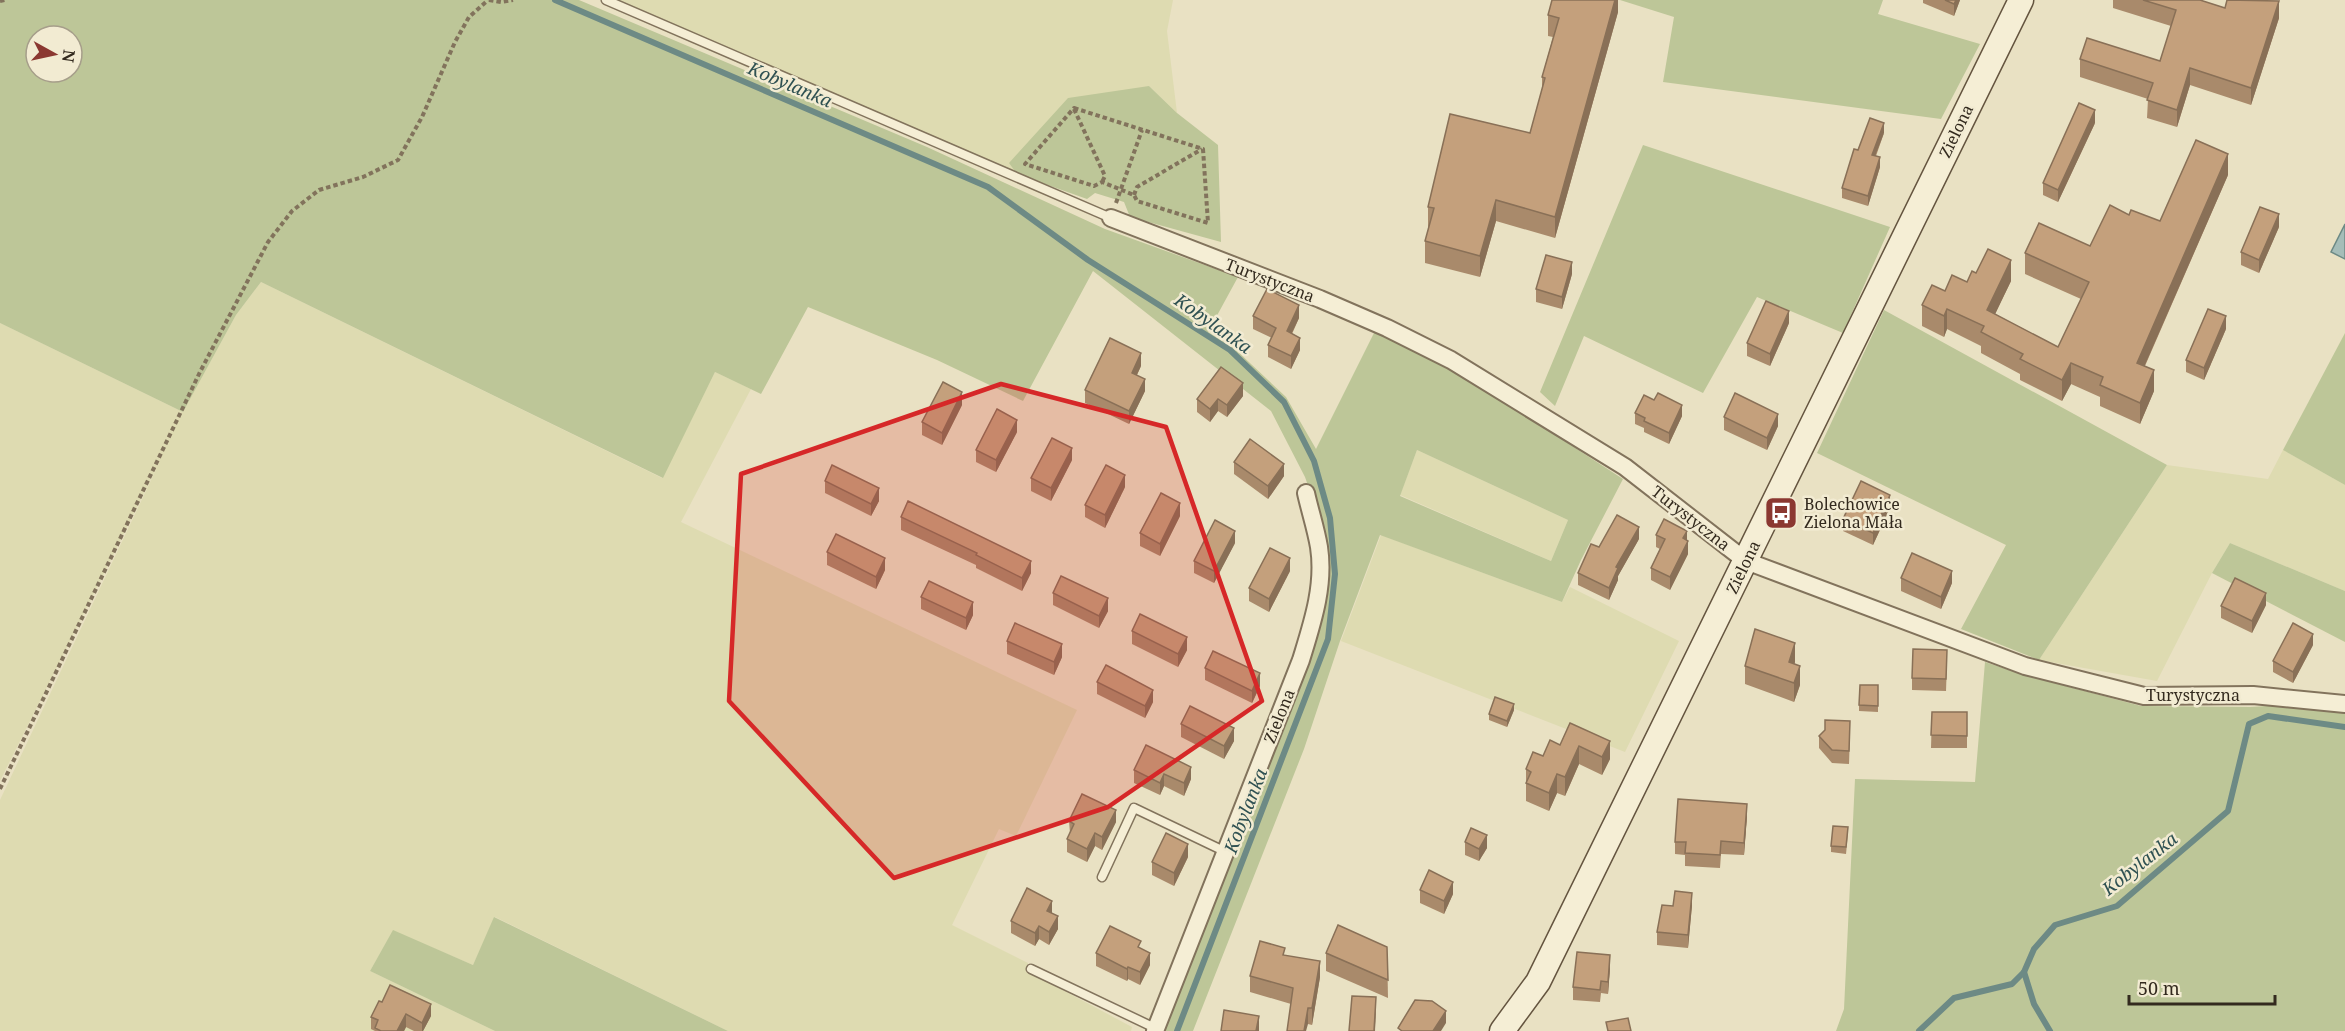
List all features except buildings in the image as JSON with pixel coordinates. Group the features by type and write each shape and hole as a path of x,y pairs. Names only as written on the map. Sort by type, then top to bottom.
{"street":[{"name":"Zielona","path":"1502,1031 1538,982 2021,0"},
{"name":"Turystyczna","path":"1111,218 1320,299 1451,360 1625,467 1746,561 2025,666 2144,696 2253,695 2345,704"},
{"name":"Zielona","path":"1155,1030 1301,660 1314,620 1320,582 1319,548 1306,493"}],"lane":[{"path":"606,0 1111,218"},
{"path":"1102,877 1134,807 1226,852"},
{"path":"1031,969 1155,1030"}],"path":[{"path":"0,1 5,0"},
{"path":"0,789 200,372 268,242 292,211 319,190 363,177 398,160 422,117 469,17 488,0 501,2 513,0"},
{"path":"1074,108 1203,149"},
{"path":"1074,108 1105,176 1102,182 1094,186 1025,164 1074,108"},
{"path":"1120,190 1142,130"},
{"path":"1134,195 1137,187 1203,149"},
{"path":"1102,182 1134,195 1137,201 1208,223 1203,149"}],"highlighted area":[{"path":"1001,384 1166,427 1262,701 1108,807 894,878 729,701 741,474"}],"shaded area":[{"path":"616,0 1173,0 1167,31 1177,113 1149,86 1017,174"},
{"path":"261,282 662,478 715,372 751,389 681,522 1077,710 1016,836 999,829 952,925 1028,963 1027,971 1132,1027 1131,1031 728,1031 495,917 473,965 393,931 370,971 495,1031 0,1031 0,800 161,459 0,781 0,323 183,412 236,315"},
{"path":"1417,450 1568,520 1551,561 1400,495"},
{"path":"2283,450 2345,485 2345,591 2230,543 2212,573 2157,681 2039,660 2167,465 2268,479"},
{"path":"1381,535 1562,602 1570,587 1679,641 1625,752 1341,641"}],"green space":[{"path":"0,0 579,0 927,147 1105,229 1238,277 1208,332 1235,349 1286,397 1316,449 1376,329 1444,363 1623,479 1562,602 1380,535 1340,641 1304,749 1193,1031 1163,1031 1320,623 1313,500 1305,477 1271,411 1093,271 1023,401 937,360 808,307 761,394 715,372 663,478 261,282 236,315 183,412 0,323","holes":["1417,450 1568,520 1551,561 1400,496"]},
{"path":"1620,0 1883,0 1878,14 1980,44 1941,119 1663,82 1674,17"},
{"path":"1149,86 1177,113 1218,145 1221,242 1130,217 1124,202 1095,193 1087,199 1017,174 1009,163 1068,98"},
{"path":"1643,145 1890,227 1843,333 1757,297 1703,393 1584,336 1555,406 1540,392"},
{"path":"1884,310 2167,465 2039,660 1961,629 2006,545 1817,453"},
{"path":"2345,333 2345,485 2283,450"},
{"path":"2230,543 2345,591 2345,642 2212,573"},
{"path":"1985,662 2024,675 2141,706 2250,707 2300,704 2345,709 2345,1031 1836,1031 1844,1009 1855,779 1975,782"},
{"path":"494,917 728,1031 495,1031 370,971 393,930 473,965"}],"water":[{"path":"2345,224 2345,259 2331,252"}],"waterway":[{"name":"Kobylanka","path":"555,0 988,187 1088,260 1230,350 1284,402 1314,461 1330,518 1335,574 1328,639 1177,1031"},
{"name":"Kobylanka","path":"1919,1031 1954,998 2012,984 2024,972 2034,949 2055,925 2117,906 2228,811 2249,724 2268,716 2345,727"},
{"path":"2024,972 2034,1004 2050,1031"}],"place":[{"name":"Bolechowice Zielona Mała","path":"1781,513"}]}
